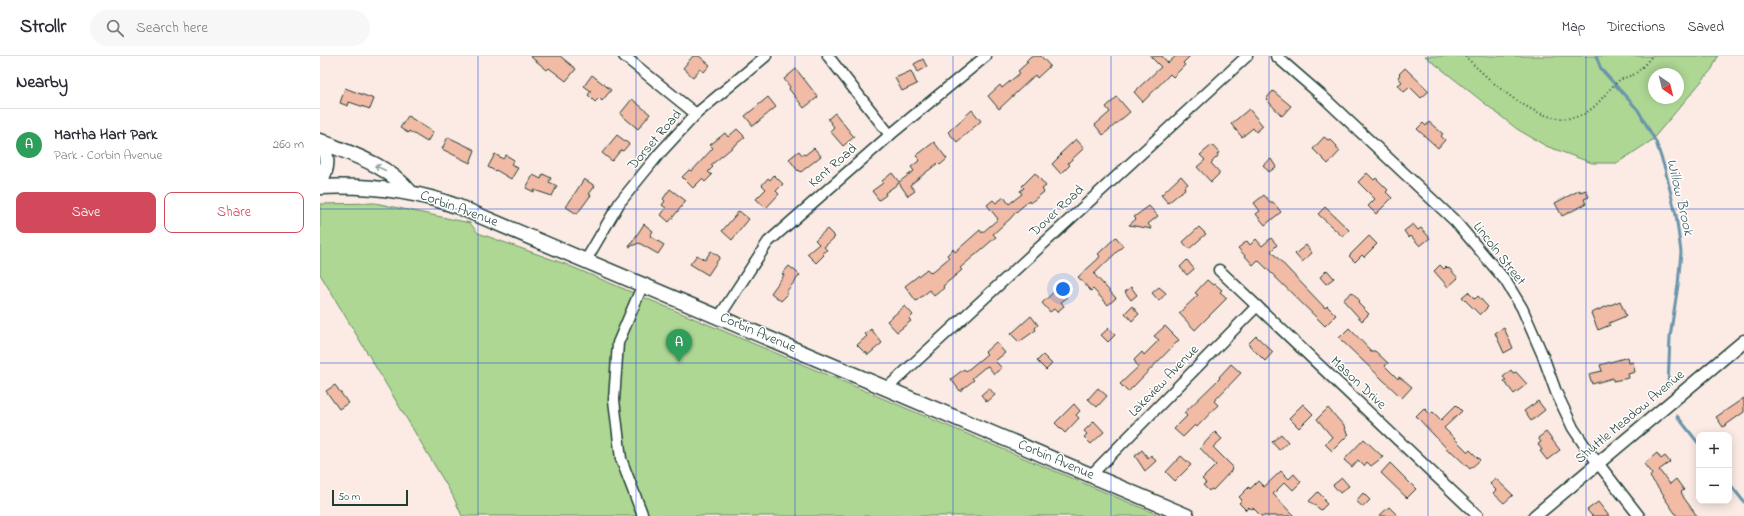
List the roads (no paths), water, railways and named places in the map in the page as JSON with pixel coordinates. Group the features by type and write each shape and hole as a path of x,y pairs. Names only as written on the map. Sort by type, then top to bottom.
{"main road":[{"path":"320,182 325,173 327,164 322,141"},
{"path":"322,141 386,170 398,179 410,192"},
{"name":"Corbin Avenue","path":"320,187 369,187 410,192 431,197 459,207 1187,516"}],"street":[{"path":"624,56 696,114"},
{"name":"Dorset Road","path":"586,260 620,202 660,154 696,114 766,56"},
{"path":"828,56 890,135"},
{"name":"Kent Road","path":"719,317 768,242 890,135 986,56"},
{"name":"Dover Road","path":"887,388 1247,56"},
{"name":"Lincoln Street","path":"1276,56 1321,96 1454,221 1493,264 1505,280 1522,308 1543,356 1556,392 1573,428 1587,449 1639,516"},
{"name":"Mason Drive","path":"1219,270 1478,516"},
{"path":"643,284 618,343 614,400 621,459 643,516"},
{"name":"Lakeview Avenue","path":"1091,475 1256,306"},
{"name":"Shuttle Meadow Avenue","path":"1535,516 1744,341"}],"waterway":[{"name":"Willow Brook","path":"1596,56 1601,69 1638,110 1656,142 1665,169 1676,215 1681,252 1678,285 1670,337 1668,386"},
{"name":"Willow Brook","path":"1677,416 1696,440"},
{"name":"Willow Brook","path":"1732,487 1744,502"}],"place":[{"name":"Martha Hart Park","path":"679,362"}]}
